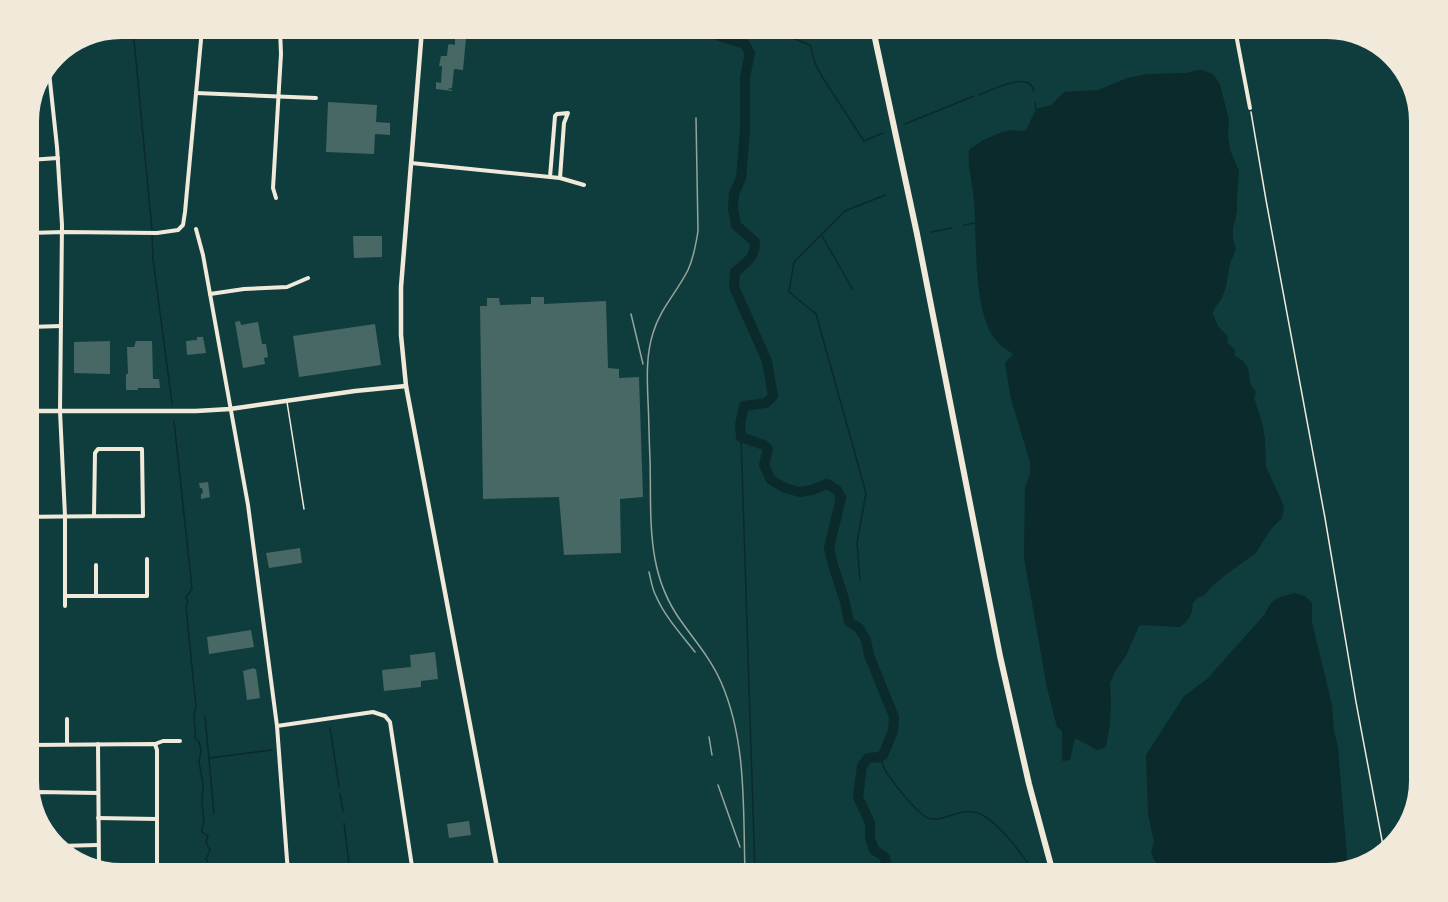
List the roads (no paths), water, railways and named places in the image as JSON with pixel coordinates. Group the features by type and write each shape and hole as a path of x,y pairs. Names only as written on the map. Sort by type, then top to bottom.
{"highway":[{"path":"875,39 1000,656 1029,783 1050,863"}],"street":[{"path":"39,233 157,233 178,230 183,225 201,39"},
{"path":"276,198 273,188 280,39"},
{"path":"421,39 401,287 401,335 406,386 496,863"},
{"path":"1237,39 1250,108"},
{"path":"50,81 62,225 60,411 65,516 65,606"},
{"path":"196,93 316,98"},
{"path":"550,177 555,116 568,113 564,123 560,178"},
{"path":"39,159 58,158"},
{"path":"411,163 560,178 584,185"},
{"path":"196,229 203,255 251,526 277,726 287,863"},
{"path":"210,294 244,289 287,287 308,278"},
{"path":"39,326 61,326"},
{"path":"39,411 230,409 406,386"},
{"path":"39,517 143,516 142,449 98,450 95,453 94,516"},
{"path":"65,596 147,596 147,559"},
{"path":"96,565 96,596"},
{"path":"277,726 373,712 385,716 390,722 411,863"},
{"path":"67,719 68,744"},
{"path":"39,745 155,744 163,741 180,741"},
{"path":"98,744 99,860"},
{"path":"155,744 157,750 157,863"},
{"path":"40,792 98,793"},
{"path":"98,818 158,819"},
{"path":"71,846 98,845"}],"lane":[{"path":"287,401 304,509"}],"water":[{"path":"1197,70 1213,74 1220,84 1229,120 1230,150 1239,171 1237,212 1233,228 1236,249 1230,264 1226,287 1213,314 1218,326 1228,337 1227,342 1235,350 1235,356 1247,366 1251,384 1256,392 1254,398 1265,439 1266,467 1284,506 1282,518 1270,530 1256,553 1212,586 1204,596 1197,598 1187,621 1180,627 1139,626 1126,656 1110,683 1110,724 1106,747 1097,750 1075,738 1070,760 1062,761 1062,731 1057,727 1047,688 1024,558 1025,488 1030,473 1030,462 1011,399 1005,364 1013,354 1001,346 992,335 982,306 977,270 969,150 991,136 1008,130 1026,130 1036,109 1051,105 1064,92 1098,90 1127,78 1147,74 1187,73"},
{"path":"1295,593 1305,596 1312,603 1312,622 1332,705 1338,747 1347,860 1327,863 1156,863 1151,853 1154,842 1148,815 1146,755 1184,696 1207,679 1274,601"}],"waterway":[{"path":"134,39 152,230"},
{"path":"729,39 745,44 750,53 745,77 745,131 741,178 734,194 733,209 736,225 755,242 754,252 750,259 735,272 734,287 767,361 773,396 766,403 744,406 740,425 741,437 764,445 768,449 764,465 771,480 785,488 800,492 827,484 837,490 841,498 829,548 833,565 849,622 859,628 866,640 869,655 894,717 893,731 883,755 868,758 862,766 858,797 870,823 870,838 874,850 885,857 886,863"},
{"path":"795,39 810,45 821,75 864,141 883,133"},
{"path":"979,95 1009,83 1018,82 1031,85 1034,91"},
{"path":"905,124 974,96"},
{"path":"1035,103 1036,109"},
{"path":"860,580 857,543 866,493 816,314 789,292 794,262 845,211 885,195"},
{"path":"964,225 974,223"},
{"path":"931,232 952,228"},
{"path":"152,235 153,259 172,404"},
{"path":"822,236 853,290"},
{"path":"174,421 192,589 186,597 188,602 186,607 196,707 195,738 201,750 199,762 203,784 202,832 208,836 206,843 210,850 206,859 208,863"},
{"path":"741,437 755,863"},
{"path":"205,716 214,814"},
{"path":"330,728 339,787"},
{"path":"210,758 272,750"},
{"path":"880,757 884,769 893,781 924,815 938,819 962,812 978,813 1002,831 1027,863"},
{"path":"340,794 343,812"},
{"path":"344,823 349,863"}],"railway":[{"path":"696,118 698,231 696,246 688,270 656,324 648,358 652,535 657,567 668,599 712,666 721,682 729,705 742,776 745,863"},
{"path":"631,314 643,364"},
{"path":"649,572 664,611 695,652"},
{"path":"709,737 712,755"},
{"path":"718,785 740,847"}]}
